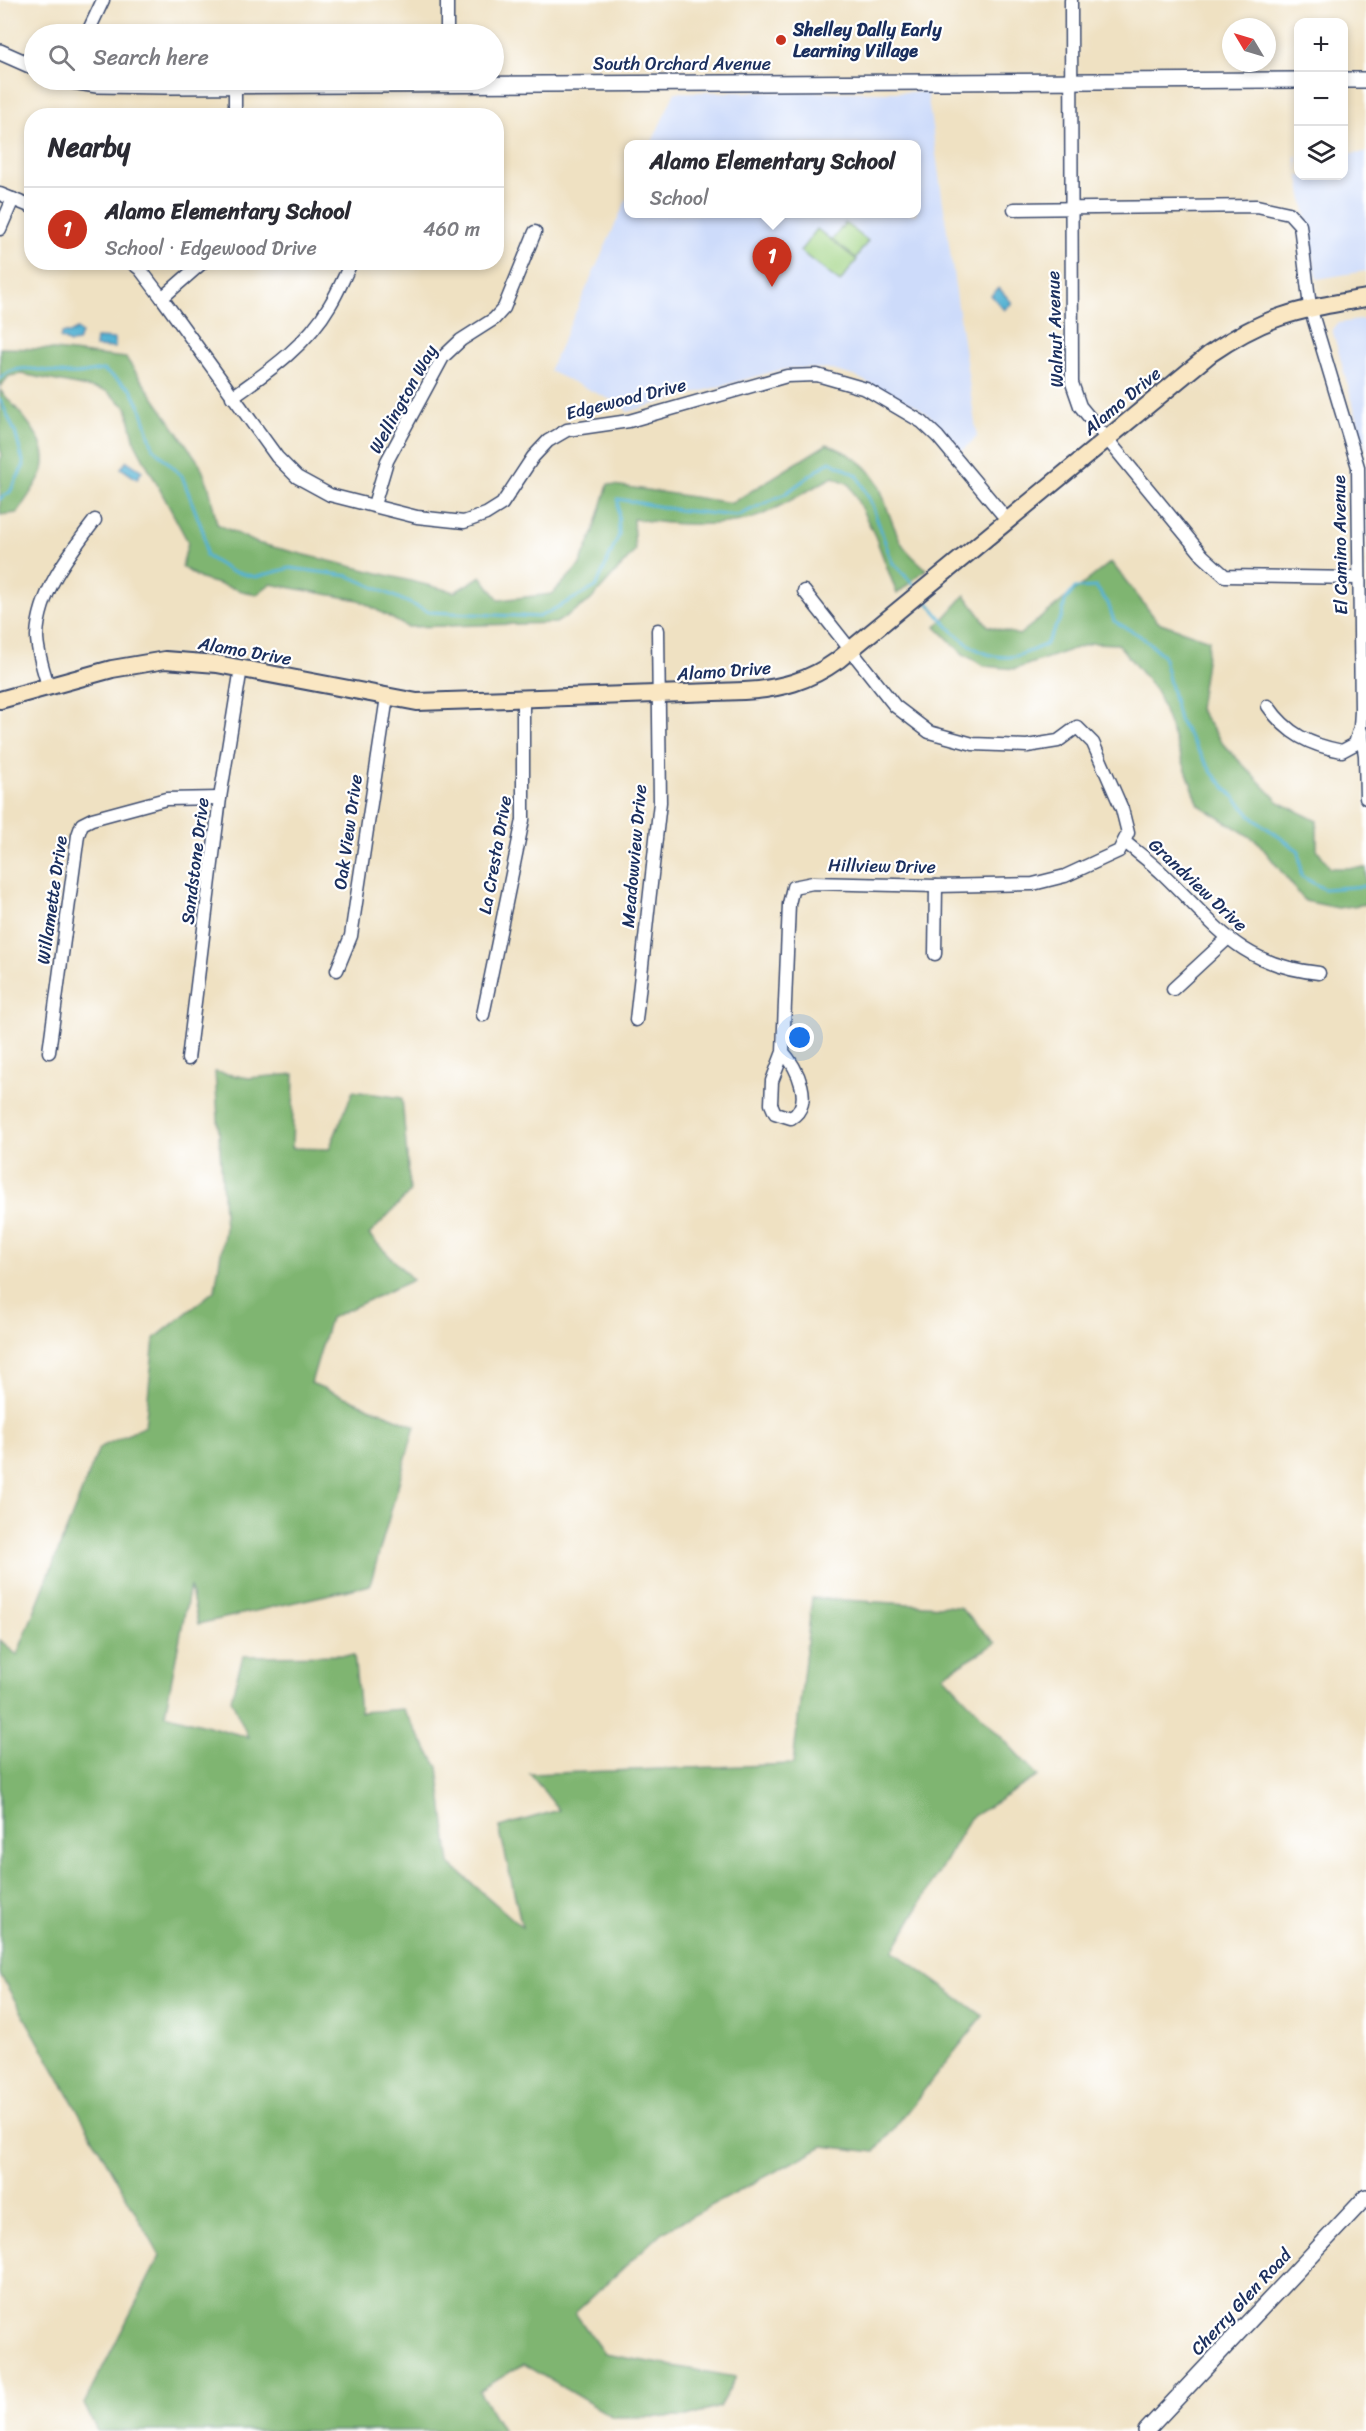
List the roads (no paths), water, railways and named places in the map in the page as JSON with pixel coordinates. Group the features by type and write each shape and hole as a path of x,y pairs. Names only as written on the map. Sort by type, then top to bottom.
{"main road":[{"name":"Alamo Drive","path":"0,700 143,662 189,660 417,702 744,691 786,686 811,678 852,650 1210,354 1264,321 1310,307 1366,298"}],"street":[{"path":"92,24 103,0"},
{"path":"447,0 447,24"},
{"name":"Walnut Avenue","path":"1071,0 1072,383 1080,406 1203,556 1225,576 1359,578"},
{"path":"0,52 24,63"},
{"name":"South Orchard Avenue","path":"504,82 1294,80"},
{"path":"1348,80 1366,80"},
{"path":"235,90 235,108"},
{"path":"0,194 24,204"},
{"path":"0,229 13,199"},
{"name":"El Camino Avenue","path":"1014,209 1257,207 1289,213 1299,225 1310,307 1358,467 1363,711 1360,727 1365,755 1366,798"},
{"name":"Wellington Way","path":"374,505 387,461 443,357 461,340 494,319 504,308 535,232"},
{"name":"Edgewood Drive","path":"141,270 277,457 292,472 330,495 426,519 464,522 486,514 502,504 511,494 533,457 548,441 567,430 629,421 787,376 817,375 866,389 922,422 938,437 1008,521"},
{"path":"162,298 194,270"},
{"path":"232,397 287,357 308,335 330,306 348,270"},
{"path":"48,687 37,638 40,615 51,586 95,520"},
{"path":"804,591 852,650"},
{"name":"Meadowview Drive","path":"636,1020 660,802 658,630"},
{"name":"Grandview Drive","path":"852,650 895,706 929,732 950,740 973,744 1043,745 1058,741 1077,727 1093,743 1122,809 1128,833 1125,842 1164,875 1227,939 1267,962 1296,971 1319,973"},
{"name":"Sandstone Drive","path":"188,1059 220,798 241,668"},
{"name":"Oak View Drive","path":"337,970 351,936 387,697"},
{"name":"La Cresta Drive","path":"483,1015 523,820 523,700"},
{"path":"1268,706 1277,720 1304,741 1342,751 1355,744 1360,727"},
{"name":"Willamette Drive","path":"49,1053 78,835 82,824 92,819 165,799 220,798"},
{"name":"Hillview Drive","path":"783,1052 789,904 793,887 813,883 936,886 1033,884 1075,871 1119,850 1125,842"},
{"path":"934,954 936,886"},
{"path":"1173,989 1227,939"},
{"path":"783,1052 795,1064 800,1078 801,1091 799,1112 786,1118 775,1113 771,1104 772,1081 783,1052"},
{"name":"Cherry Glen Road","path":"1146,2431 1365,2198"}],"water":[{"path":"999,288 1012,303 1004,310 991,295"},
{"path":"77,329 81,333 78,342 70,343 60,338 62,333 70,333"},
{"path":"96,338 115,339 115,348 95,347"},
{"path":"127,461 142,471 137,479 121,468"}],"waterway":[{"path":"0,379 6,373 23,369 73,374 103,370 131,389 142,411 153,448 182,476 204,534 206,556 230,571 256,577 290,568 349,576 429,612 539,617 596,587 619,535 618,499 678,510 737,516 785,494 830,461 857,475 872,505 892,562 916,587"},
{"path":"0,399 15,432 24,465 10,492 0,499"},
{"path":"924,597 940,618 971,646 995,656 1013,657 1045,645 1062,616 1065,601 1075,588 1096,587 1108,603 1114,621 1142,637 1163,655 1179,720 1213,774 1254,819 1299,851 1301,876 1324,889 1366,886"}],"place":[{"name":"Shelley Dally Early Learning Village","path":"781,40"},
{"name":"Alamo Elementary School","path":"772,287"}]}
